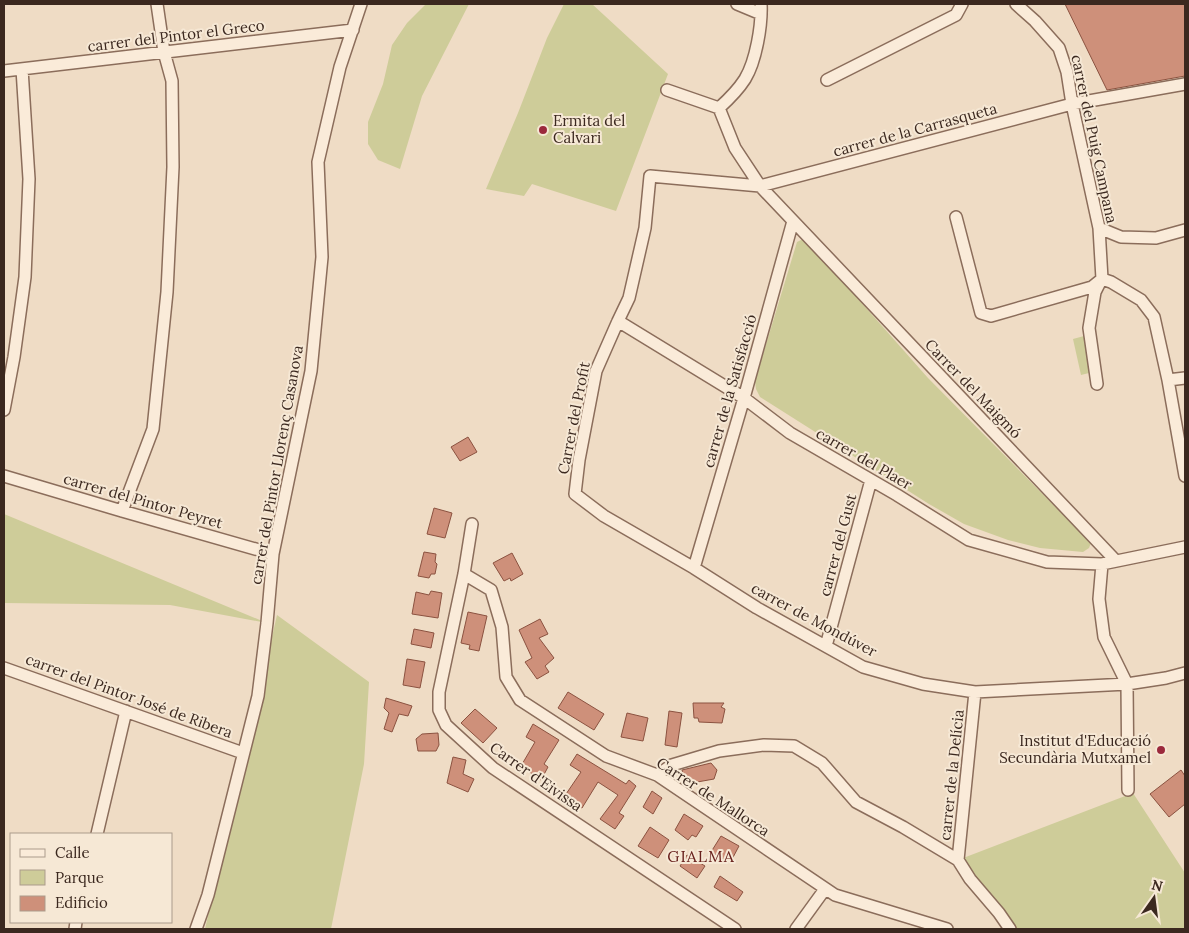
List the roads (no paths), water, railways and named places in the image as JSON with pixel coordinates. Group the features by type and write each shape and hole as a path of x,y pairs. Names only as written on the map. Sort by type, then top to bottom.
{"street":[{"path":"122,511 153,429 167,292 173,167 172,81 164,52 157,4"},
{"name":"carrer del Pintor Llorenç Casanova","path":"196,929 208,895 258,696 273,554 312,371 322,257 318,162 340,67 361,4"},
{"path":"667,90 719,108 732,96 746,77 757,49 761,9 736,4"},
{"path":"827,80 956,15 962,4"},
{"name":"carrer del Puig Campana","path":"1016,4 1035,21 1059,48 1067,72 1072,104 1100,228 1102,279"},
{"name":"carrer del Pintor el Greco","path":"4,71 353,30"},
{"path":"4,410 14,357 25,277 29,180 22,69"},
{"name":"carrer de la Carrasqueta","path":"650,176 760,186 1072,104 1185,84"},
{"name":"Carrer del Maigmó","path":"719,108 735,148 760,186 1116,561"},
{"name":"Carrer del Profit","path":"574,494 596,371 629,298 645,228 650,176"},
{"path":"956,217 981,313 991,316 1092,288 1102,279"},
{"name":"carrer de la Satisfacció","path":"694,568 793,221"},
{"path":"1100,228 1121,237 1156,238 1185,230"},
{"path":"1102,279 1111,282 1141,300 1154,317 1168,380 1185,476"},
{"path":"1096,384 1089,328 1096,292 1102,279"},
{"name":"carrer del Plaer","path":"618,321 744,398 790,433 968,540 1048,562 1102,564 1116,561"},
{"path":"1168,380 1185,378"},
{"name":"carrer del Pintor Peyret","path":"4,476 273,554"},
{"name":"carrer del Gust","path":"826,646 871,480"},
{"name":"carrer de Mondúver","path":"574,494 604,516 694,568 757,608 863,667 923,684 975,692 1127,684 1185,673"},
{"name":"Carrer d'Eivissa","path":"472,524 464,574 439,692 438,710 446,725 493,768 736,929"},
{"path":"1116,561 1185,548"},
{"path":"1102,564 1099,599 1104,637 1127,684 1128,790"},
{"name":"Carrer de Mallorca","path":"464,574 491,590 502,628 506,677 520,700 606,756 657,775 835,895 947,929"},
{"name":"carrer del Pintor José de Ribera","path":"4,668 243,753"},
{"name":"carrer de la Delícia","path":"958,860 975,692"},
{"path":"97,833 126,711"},
{"path":"657,775 672,765 719,751 764,744 794,746 822,764 856,802 958,860 970,879 1010,929"},
{"path":"796,929 825,889"}],"place":[{"name":"Ermita del Calvari","path":"543,130"},
{"name":"Institut d'Educació Secundària Mutxamel","path":"1161,750"}],"district":[{"name":"GIALMA","path":"701,856"}]}
